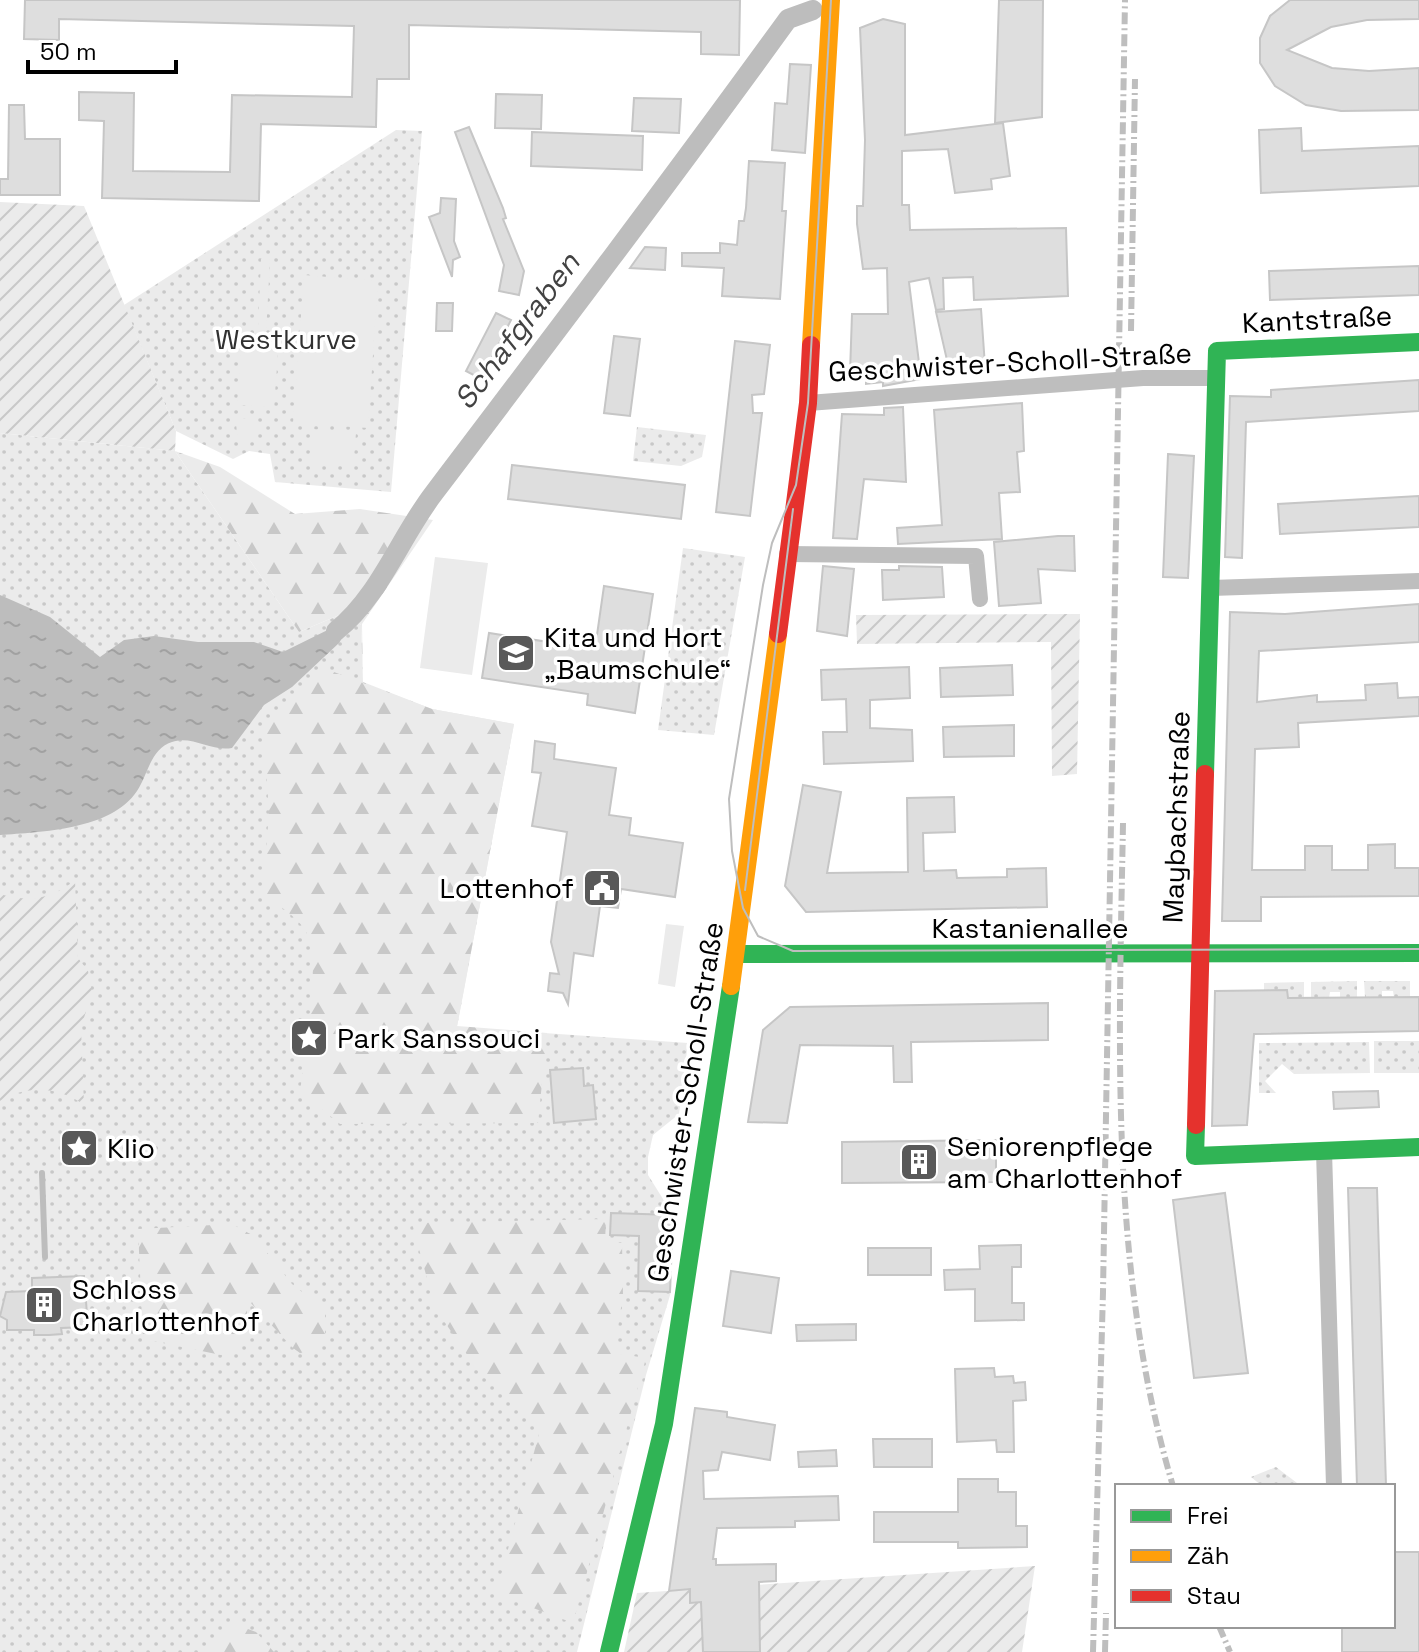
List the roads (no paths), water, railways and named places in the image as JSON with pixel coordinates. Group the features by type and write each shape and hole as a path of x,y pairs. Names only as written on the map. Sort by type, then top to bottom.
{"street":[{"name":"Geschwister-Scholl-Straße","path":"609,1652 664,1424 736,954 808,403 830,9"},
{"name":"Kantstraße","path":"1217,351 1419,342"},
{"name":"Maybachstraße","path":"1217,351 1195,1156 1419,1147"},
{"name":"Geschwister-Scholl-Straße","path":"808,403 1143,378 1217,378"},
{"path":"787,554 976,556 980,599"},
{"path":"1211,588 1419,581"},
{"name":"Kastanienallee","path":"736,954 1200,956 1419,953"},
{"path":"1324,1151 1334,1484"}],"water":[{"path":"0,595 50,617 100,657 124,640 154,636 198,642 254,642 283,652 356,616 339,643 292,687 264,705 232,748 180,740 172,742 154,756 137,791 110,814 55,830 0,835"}],"waterway":[{"name":"Schafgraben","path":"336,631 365,601 434,493 788,19 813,10"},
{"path":"42,1173 45,1257"}],"tram line":[{"path":"831,0 808,403 796,485 772,543 763,585 729,799 732,851 743,908 758,936 793,951 1419,949"},
{"path":"745,890 793,509"}],"railway":[{"path":"1093,1652 1103,1292 1125,0"},
{"path":"1131,331 1135,79"},
{"path":"1123,823 1120,1073 1128,1240 1152,1405 1172,1484"},
{"path":"1105,1652 1106,1613"},
{"path":"1220,1628 1230,1652"}],"place":[{"name":"Kita und Hort „Baumschule“","path":"516,653"},
{"name":"Lottenhof","path":"602,888"},
{"name":"Park Sanssouci","path":"309,1038"},
{"name":"Klio","path":"79,1148"},
{"name":"Seniorenpflege am Charlottenhof","path":"919,1162"},
{"name":"Schloss Charlottenhof","path":"44,1305"}],"park label":[{"name":"Westkurve","path":"286,339"}]}
